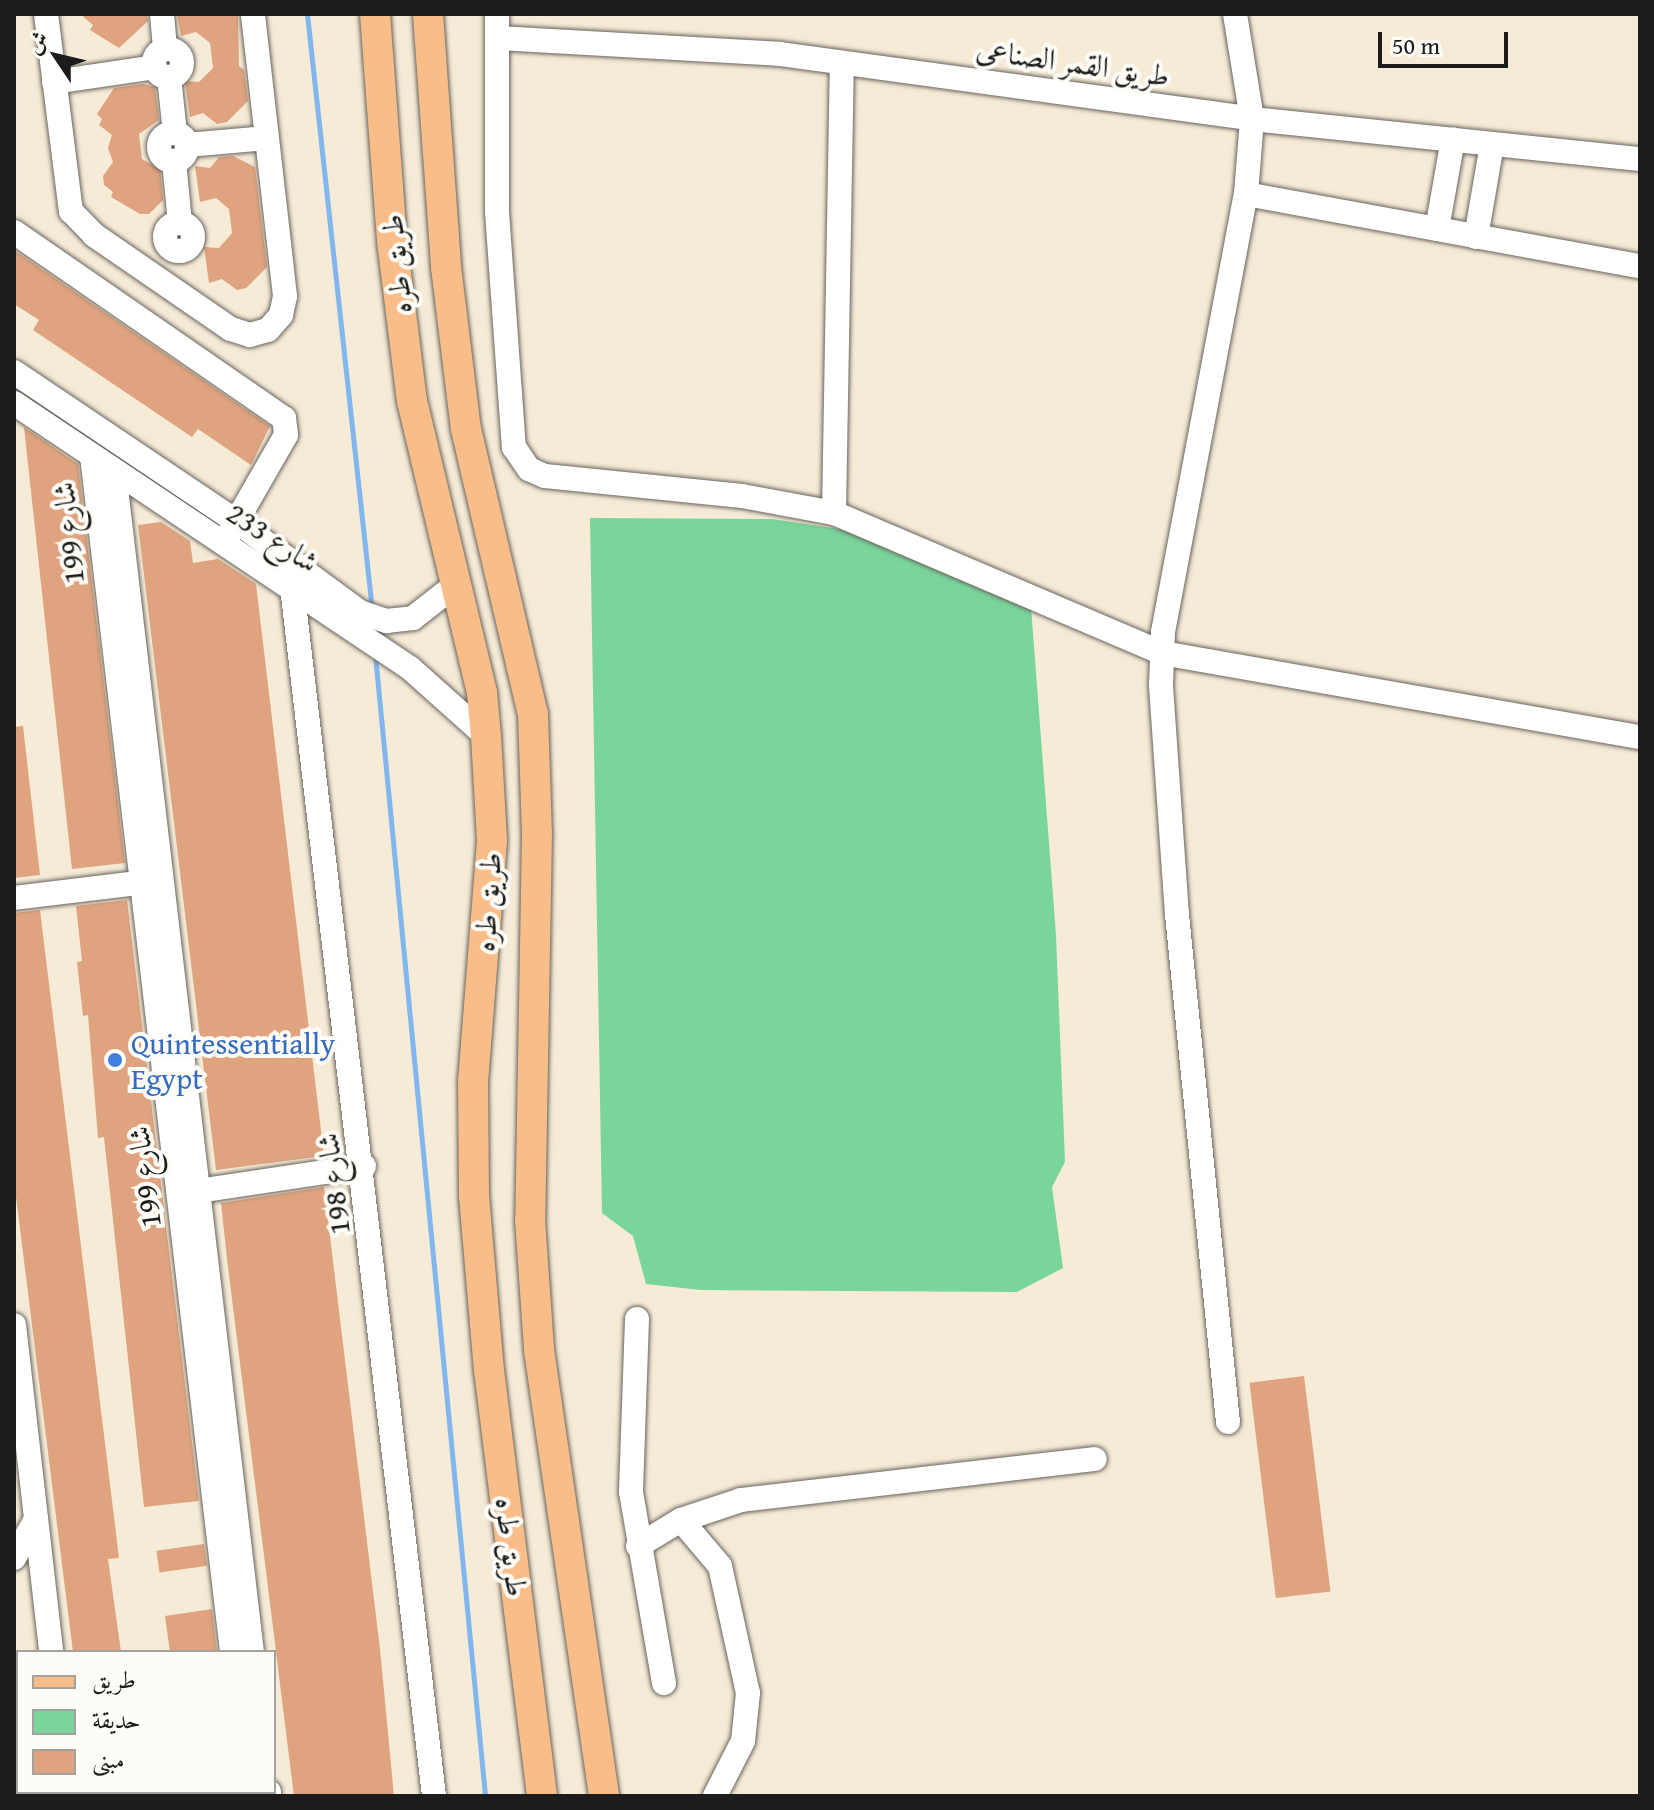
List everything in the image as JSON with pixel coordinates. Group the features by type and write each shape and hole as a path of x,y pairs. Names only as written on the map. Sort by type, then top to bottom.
{"main road":[{"name":"طريق طره","path":"375,14 407,368 454,586 482,693 492,841 473,1081 474,1196 489,1370 542,1796"},
{"name":"طريق طره","path":"428,14 446,267 466,429 533,714 537,833 530,1220 539,1350 604,1796"}],"street":[{"path":"46,14 71,211 115,249 181,295 231,329 250,335 268,330 281,315 285,296 253,14"},
{"path":"162,14 163,64 179,146 175,238 181,295"},
{"path":"1228,1422 1177,915 1162,653 1246,194 1252,119 1235,14"},
{"path":"497,26 497,212 514,447 522,463 545,476 742,496 834,513 1162,653 1640,737"},
{"name":"طريق القمر الصناعى","path":"497,26 780,54 1252,119 1640,159"},
{"path":"834,513 842,63"},
{"path":"54,82 163,64"},
{"path":"179,146 267,138"},
{"path":"1437,229 1453,139"},
{"path":"1476,237 1492,144"},
{"path":"1246,194 1640,266"},
{"path":"14,232 284,418 286,435 224,543"},
{"path":"115,249 175,238"},
{"name":"شارع 233","path":"14,372 236,521 296,577 427,680 486,736"},
{"name":"شارع 233","path":"14,403 224,543 360,612 386,621 413,618 454,586"},
{"name":"شارع 199","path":"92,456 150,881 188,1192 252,1650"},
{"name":"شارع 199","path":"114,471 150,881"},
{"name":"شارع 198","path":"296,577 434,1796"},
{"path":"14,898 150,881"},
{"path":"188,1192 364,1166"},
{"name":"شارع 199","path":"188,1192 232,1650"},
{"path":"637,1319 630,1464 638,1546 664,1683"},
{"path":"14,1325 51,1650"},
{"path":"638,1546 681,1520 741,1500 1095,1459"},
{"path":"14,1558 36,1519"},
{"path":"681,1520 716,1558 723,1574 748,1693 743,1741 715,1796"}],"green space":[{"path":"590,518 772,519 873,534 1031,607 1056,935 1065,1162 1052,1187 1063,1268 1017,1292 701,1290 646,1284 633,1236 602,1213"}],"building":[{"path":"80,14 147,14 148,21 119,48 90,30 93,25"},
{"path":"177,14 238,14 239,66 244,70 248,101 227,122 217,124 203,113 190,117 185,81 199,82 213,68 210,43 196,32 181,36"},
{"path":"143,84 155,87 159,120 139,134 142,159 160,169 163,200 149,214 140,214 111,197 113,192 104,185 103,176 113,162 108,148 112,135 99,125 102,119 97,114 114,88"},
{"path":"233,156 255,167 267,267 246,288 237,290 222,279 209,283 204,247 219,248 232,233 229,209 216,198 200,202 195,166 210,168 219,157"},
{"path":"14,250 270,426 251,465 198,429 192,437 33,330 39,320 14,304"},
{"path":"24,427 78,464 125,863 72,869"},
{"path":"161,522 190,541 193,563 218,559 256,584 324,1156 216,1170 138,525"},
{"path":"23,726 40,875 14,878 14,727"},
{"path":"127,900 199,1501 144,1507 104,1137 98,1138 88,1015 83,1016 77,962 82,961 76,906"},
{"path":"40,910 119,1558 108,1559 121,1650 73,1650 14,1181 14,913"},
{"path":"324,1187 380,1649 394,1796 294,1796 221,1203"},
{"path":"1304,1376 1330,1591 1276,1598 1249,1383"},
{"path":"204,1544 207,1566 160,1572 156,1551"},
{"path":"212,1609 217,1650 170,1650 165,1616"}],"waterway":[{"path":"307,14 372,610"},
{"path":"375,655 485,1796"}],"place":[{"name":"Quintessentially Egypt","path":"115,1060"}]}
